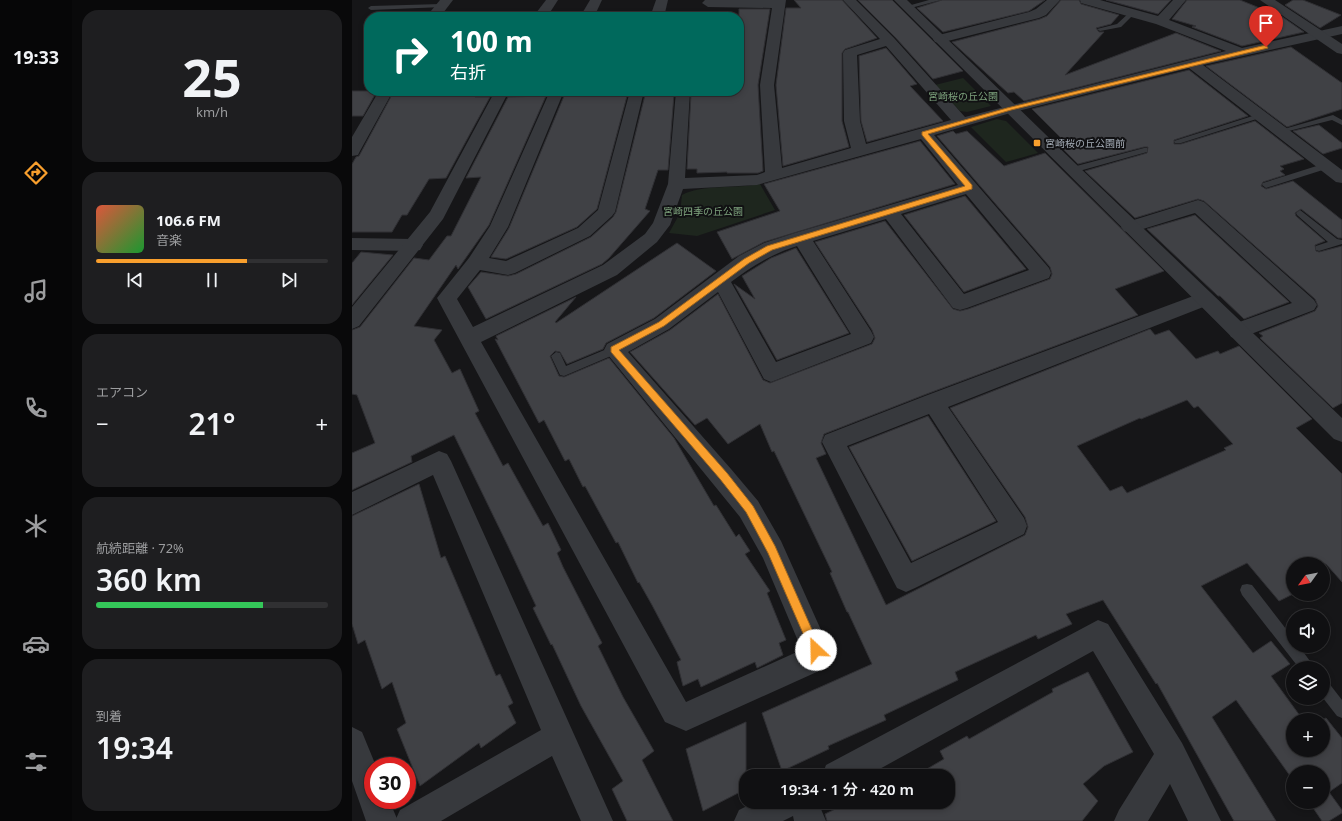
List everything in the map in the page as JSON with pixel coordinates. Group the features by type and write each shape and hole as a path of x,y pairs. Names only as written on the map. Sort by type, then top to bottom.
{"street":[{"path":"544,12 552,0"},
{"path":"590,12 596,0"},
{"path":"659,12 662,0"},
{"path":"848,0 889,41 961,122"},
{"path":"940,39 1034,15 1041,12 1054,0"},
{"path":"1086,0 1161,21 1240,52"},
{"path":"1161,21 1180,0"},
{"path":"1266,0 1342,50"},
{"path":"705,12 708,2 779,2 767,84 774,176"},
{"path":"436,12 444,3"},
{"path":"904,3 1072,170 1342,432"},
{"path":"676,184 744,181 774,176 1010,109 1192,63 1342,30"},
{"path":"860,151 852,121 850,53 889,41"},
{"path":"1192,63 1342,178"},
{"path":"352,151 383,96"},
{"path":"352,322 414,245 436,215 499,96"},
{"path":"555,96 499,227 476,263 447,298 675,712 686,717 809,661 816,650 772,550 749,509 723,476 614,350 662,324 746,261 770,248 801,237 890,212 970,187"},
{"path":"476,263 508,268 584,232 606,212 636,96"},
{"path":"470,338 610,270 651,238 661,225 676,184 683,96"},
{"path":"890,212 960,303 1042,273 924,133"},
{"path":"1130,226 1198,206 1307,305 1238,331"},
{"path":"721,281 771,373 864,337 801,237"},
{"path":"352,244 414,245"},
{"path":"933,402 1015,526 906,579 833,442 933,402 1204,299"},
{"path":"352,504 439,461 558,736 597,821"},
{"path":"850,769 1098,634 1171,754 1206,821"},
{"path":"411,821 558,736"},
{"path":"352,742 364,773"},
{"path":"1130,821 1171,754"},
{"path":"377,809 382,821"},
{"path":"750,821 774,809"},
{"path":"806,809 810,821"}],"lane":[{"path":"904,3 938,0"},
{"path":"371,8 444,3"},
{"path":"1100,29 1120,26 1132,13"},
{"path":"1178,141 1262,116"},
{"path":"1281,131 1333,116 1342,123"},
{"path":"1072,170 1144,150"},
{"path":"1266,185 1326,166"},
{"path":"1300,213 1338,242"},
{"path":"1319,248 1338,242"},
{"path":"556,356 564,372 614,350"},
{"path":"1247,590 1303,661"},
{"path":"1330,696 1342,711"}],"green space":[{"name":"宮崎桜の丘公園","path":"963,78 991,106 967,112 960,111 935,85"},
{"name":"宮崎桜の丘公園","path":"997,119 1006,121 1038,153 1006,162 971,127"},
{"name":"宮崎四季の丘公園","path":"760,184 775,210 697,236 669,233 680,213 682,195 700,189"}],"building":[{"path":"794,0 842,0 877,38 845,49 842,53 842,121 849,147 783,166 776,85 786,8 801,8"},
{"path":"858,0 892,0 963,71 933,79 895,37"},
{"path":"942,0 1045,0 1029,11 943,32 917,8"},
{"path":"1061,0 1079,0 1081,4 1119,15 1111,24 1096,28 1099,32 1104,32 1065,75 1176,33 1221,51 1024,101 1014,92 1008,93 952,42 1040,19 1047,16"},
{"path":"1106,0 1171,0 1158,14"},
{"path":"1187,0 1240,0 1272,13 1274,11 1304,32 1242,46 1192,27 1196,26 1172,19"},
{"path":"1293,0 1303,0 1341,15 1320,28 1285,5"},
{"path":"739,9 770,9 758,85 763,171 758,173 697,173 697,169 687,169 691,96 744,96 744,12 739,12"},
{"path":"1291,47 1342,83 1342,109 1287,127 1206,66"},
{"path":"886,48 917,84 910,86 943,121 867,142 861,121 859,56"},
{"path":"1189,70 1248,116 1174,140 1174,144 1181,144 1255,121 1304,159 1280,166 1284,169 1280,171 1285,175 1263,182 1261,186 1266,189 1293,181 1342,220 1342,238 1338,238 1301,209 1295,213 1296,216 1325,241 1315,245 1316,251 1319,252 1342,246 1342,403 1333,408 1260,338 1263,336 1259,333 1315,311 1318,306 1315,299 1204,201 1198,199 1135,218 1085,171 1147,153 1148,147 1078,164 1062,148 1068,145 1032,109"},
{"path":"352,91 364,91 364,96 374,96 363,116 352,116"},
{"path":"391,96 490,97 446,178 429,179 407,215 402,215 392,232 352,232 352,164 356,157 359,156"},
{"path":"546,96 489,225 458,269 456,265 414,326 442,330 434,340 452,373 460,369 479,411 475,413 503,466 508,463 543,526 548,523 561,550 557,553 563,567 602,643 598,646 623,697 654,751 642,760 673,821 627,821 612,789 623,781 581,706 552,644 551,645 533,608 536,606 454,435 411,456 412,462 352,490 352,453 375,443 357,395 352,394 352,330 360,327 414,258 429,260 447,236 451,236 481,177 466,178 508,97"},
{"path":"564,96 627,96 597,209 577,227 506,259 491,257 509,228"},
{"path":"645,96 674,96 668,170 658,170 645,209 650,211 602,264 486,319 468,287 481,272 508,276 516,274 591,237 613,217 616,212"},
{"path":"1319,125 1342,143 1342,148 1323,154 1293,131"},
{"path":"953,131 956,134 967,131 1004,166 1045,153 1164,271 1115,289 1138,315 824,434 821,443 826,454 816,458 886,605 1025,535 1028,527 1025,517 950,408 1150,329 1155,335 1169,330 1196,359 1218,351 1220,354 1239,346 1312,419 1296,428 1342,474 1342,582 1330,568 1330,557 1286,557 1286,598 1279,601 1247,563 1201,586 1253,653 1271,641 1288,661 1286,661 1286,667 1271,676 1286,697 1286,705 1292,705 1298,713 1286,713 1286,757 1330,757 1330,723 1342,738 1342,783 1330,791 1330,765 1286,765 1286,770 1236,700 1212,717 1276,821 1234,821 1157,683 1156,684 1103,600 1066,614 1072,624 1038,639 1036,635 955,672 958,680 884,715 886,720 828,746 829,749 786,769 781,769 762,713 872,664 830,573 832,572 774,451 772,452 760,424 728,444 707,418 695,425 630,352 670,330 718,294 763,380 770,383 872,344 875,338 872,330 815,242 885,221 953,309 960,311 1050,279 1052,274 1050,267 937,136","holes":["1187,400 1194,408 1198,406 1233,444 1224,448 1226,450 1127,493 1122,486 1110,491 1077,446 1140,418 1141,419"]},
{"path":"920,141 955,184 764,242 732,259 717,232 780,211 764,184"},
{"path":"965,196 1026,269 964,292 904,215"},
{"path":"1195,215 1289,302 1244,319 1147,229"},
{"path":"677,243 716,271 654,318 606,343 603,349 567,364 560,352 555,351 550,356 559,376 564,377 609,358 674,438 714,506 716,505 736,537 739,534 750,551 745,554 770,591 767,593 786,640 779,643 783,655 757,668 755,662 701,687 698,679 683,686 677,662 681,660 652,605 639,582 638,583 618,542 616,543 585,486 583,487 569,459 565,461 544,420 539,423 495,339 498,340 496,336 576,297 555,322 556,323"},
{"path":"796,248 849,333 777,360 734,284 755,299 742,276 771,258"},
{"path":"361,252 393,255 352,305 352,263"},
{"path":"928,416 996,521 912,561 849,447"},
{"path":"419,484 441,558 445,556 496,676 500,674 513,703 508,706 516,723 481,748 479,743 420,786 416,776 416,757 408,757 397,729 406,723 392,682 382,689 365,640 358,644 352,624 352,516"},
{"path":"1088,672 1133,752 1104,766 1083,784 1098,801 1082,821 827,821 825,814 835,809 955,809 955,769 927,769 944,759 940,751 967,736 969,739 1053,692 1052,689"},
{"path":"746,722 746,769 739,769 739,793 703,811 686,749"},
{"path":"1330,793 1342,810 1342,813 1329,821 1322,821 1314,809 1330,809"}],"place":[{"name":"宮崎桜の丘公園前","path":"1037,143"}],"route":[{"path":"816,650 772,550 749,509 723,476 614,350 662,324 746,261 770,248 801,237 890,212 970,187 924,133 1010,109 1192,63 1266,47"}]}
